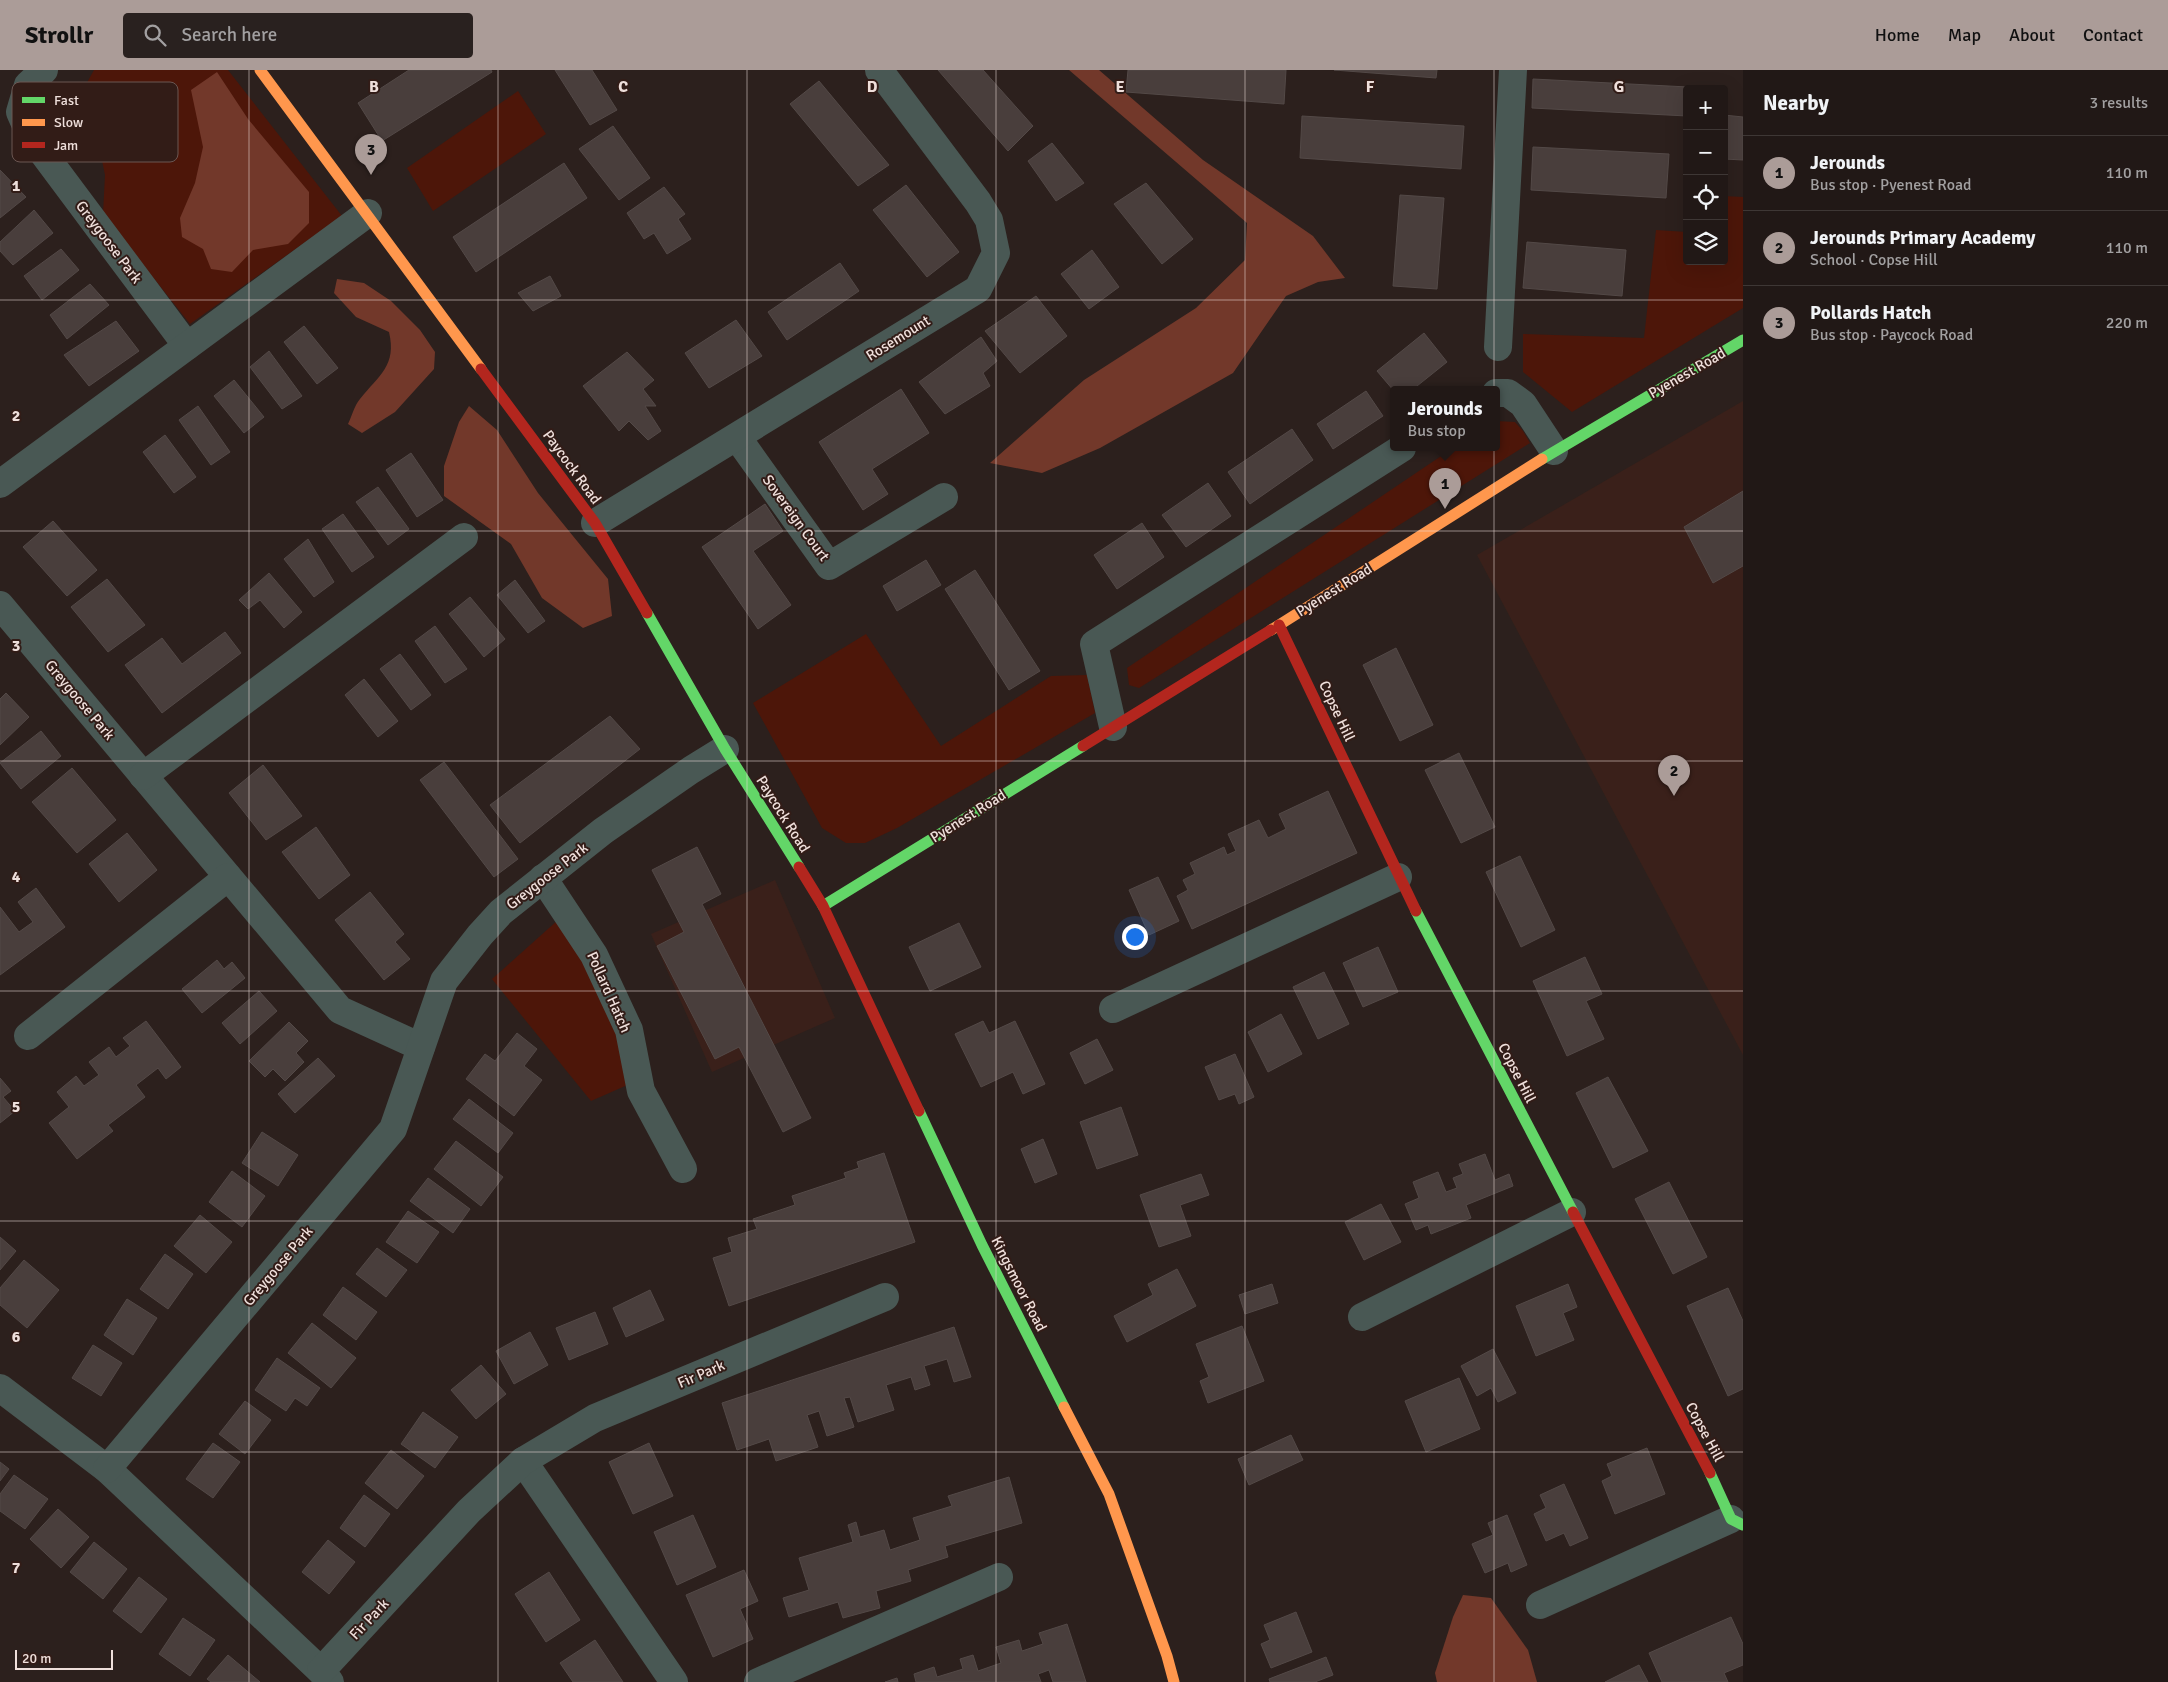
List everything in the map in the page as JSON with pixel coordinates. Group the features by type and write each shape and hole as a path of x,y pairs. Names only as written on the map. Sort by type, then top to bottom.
{"street":[{"name":"Greygoose Park","path":"31,82 44,70"},
{"name":"Paycock Road","path":"260,70 368,213 595,524 725,749 823,906"},
{"name":"Rosemount","path":"595,524 978,289 996,253 989,220 978,202 879,70"},
{"path":"1498,347 1513,70"},
{"name":"Greygoose Park","path":"50,162 187,346"},
{"path":"0,484 368,213"},
{"name":"Pyenest Road","path":"823,906 1279,624 1554,451 1743,340"},
{"path":"1500,393 1508,393 1523,404 1554,451"},
{"name":"Sovereign Court","path":"737,437 829,566 944,497"},
{"path":"1113,727 1094,644 1397,451"},
{"path":"143,776 464,536"},
{"name":"Greygoose Park","path":"6,623 143,776 340,1010 421,1047"},
{"name":"Copse Hill","path":"1279,624 1398,876 1572,1212 1737,1522"},
{"name":"Greygoose Park","path":"107,1469 393,1129 444,981 480,935 501,912 603,832 691,770 725,749"},
{"path":"28,1036 228,876"},
{"path":"1113,1009 1398,876"},
{"name":"Pollard Hatch","path":"543,878 594,955 629,1030 640,1090 683,1169"},
{"name":"Kingsmoor Road","path":"823,906 982,1245 1109,1494 1167,1656 1174,1682"},
{"path":"1362,1317 1572,1212"},
{"name":"Fir Park","path":"325,1676 469,1512 523,1461 595,1418 885,1297"},
{"path":"0,1388 107,1469 325,1676"},
{"path":"523,1461 674,1682"},
{"path":"1540,1606 1737,1522"},
{"path":"758,1682 999,1577"}],"shaded area":[{"path":"94,70 228,70 342,216 190,324 103,214 105,175 102,162 178,162 178,82 87,82"},
{"path":"1069,70 1099,70 1203,160 1313,236 1345,278 1318,282 1286,296 1233,373 1100,448 1042,473 990,463 1084,380 1196,308 1245,260 1247,223"},
{"path":"217,72 248,119 309,192 309,223 288,244 253,250 232,272 211,269 203,249 182,237 180,218 195,183 203,147 191,90"},
{"path":"518,91 546,134 433,211 407,168"},
{"path":"1728,196 1743,197 1743,308 1572,412 1523,372 1523,334 1644,338 1656,230 1683,232 1683,265 1728,265"},
{"path":"337,279 364,283 391,301 420,330 435,352 434,369 395,412 362,433 348,424 358,402 385,369 391,353 391,344 389,332 356,317 334,293"},
{"path":"1743,401 1743,1055 1477,555"},
{"path":"469,406 497,430 538,493 608,579 612,616 583,628 542,598 511,544 444,496 444,466 459,422"},
{"path":"1500,421 1515,422 1530,443 1139,688 1129,685 1127,668 1449,451 1500,451"},
{"path":"866,634 941,746 1051,676 1087,675 1095,713 897,828 865,843 846,843 822,828 753,703"},
{"path":"775,880 835,1018 712,1072 651,934"},
{"path":"558,920 629,1030 632,1083 591,1101 492,979"},
{"path":"1463,1595 1491,1598 1528,1650 1537,1682 1437,1682 1435,1673 1453,1617"}],"building":[{"path":"409,70 491,70 492,72 382,141 358,103"},
{"path":"555,70 592,70 617,110 590,125"},
{"path":"938,70 983,70 1033,126 1008,151"},
{"path":"1128,70 1286,70 1284,104 1126,92"},
{"path":"1334,70 1437,70 1436,78"},
{"path":"1533,79 1683,87 1683,116 1532,108"},
{"path":"819,81 889,165 858,186 790,104"},
{"path":"1728,115 1743,117 1743,160 1728,159"},
{"path":"1302,116 1464,126 1461,169 1300,158"},
{"path":"613,126 650,178 619,200 579,149"},
{"path":"1052,143 1084,183 1056,201 1028,161"},
{"path":"1533,147 1669,154 1666,198 1531,190"},
{"path":"564,163 587,198 476,272 453,237"},
{"path":"0,170 26,197 0,218"},
{"path":"1146,183 1193,239 1162,264 1114,204"},
{"path":"906,185 959,252 927,277 873,210"},
{"path":"664,187 685,214 678,219 691,239 667,254 654,233 644,239 627,213"},
{"path":"1400,195 1444,198 1437,289 1393,286"},
{"path":"34,210 53,233 13,265 0,251 0,242"},
{"path":"1527,242 1626,250 1622,296 1523,288"},
{"path":"61,249 79,270 42,300 24,276"},
{"path":"1092,250 1119,287 1089,309 1061,274"},
{"path":"840,263 859,291 787,340 768,312"},
{"path":"550,276 561,296 533,311 518,293"},
{"path":"90,284 109,305 67,339 50,315"},
{"path":"1036,296 1067,336 1020,373 985,331"},
{"path":"736,320 762,356 709,388 685,353"},
{"path":"116,321 139,351 89,386 64,355"},
{"path":"304,326 338,368 317,384 284,342"},
{"path":"1424,333 1447,362 1417,386 1390,386 1377,371"},
{"path":"981,337 997,361 983,373 990,386 945,414 919,382"},
{"path":"269,351 302,396 282,409 250,367"},
{"path":"627,352 654,380 643,389 656,406 645,406 661,431 648,440 629,421 619,431 583,386"},
{"path":"234,380 264,417 244,433 214,396"},
{"path":"901,389 929,433 872,469 888,494 863,510 819,442"},
{"path":"1366,391 1383,416 1333,449 1317,424"},
{"path":"198,406 230,452 211,465 179,420"},
{"path":"1292,429 1313,460 1250,504 1228,472"},
{"path":"165,435 196,477 174,493 143,452"},
{"path":"411,453 443,500 417,517 386,470"},
{"path":"1208,483 1231,516 1186,547 1162,515"},
{"path":"378,487 409,529 388,545 356,502"},
{"path":"1743,491 1743,566 1713,583 1684,527"},
{"path":"765,504 783,531 753,551 791,605 758,629 702,547"},
{"path":"343,514 374,557 352,572 322,529"},
{"path":"53,521 97,570 67,596 23,547"},
{"path":"1142,523 1164,557 1117,589 1094,555"},
{"path":"308,539 334,582 314,597 284,559"},
{"path":"926,560 941,585 897,611 883,586"},
{"path":"975,570 1040,671 1009,690 945,589"},
{"path":"269,573 302,612 284,628 260,600 248,609 239,600"},
{"path":"107,579 145,625 108,652 71,607"},
{"path":"515,580 545,621 528,633 497,595"},
{"path":"470,597 505,639 484,657 449,614"},
{"path":"435,626 467,669 445,683 415,641"},
{"path":"225,632 241,653 162,713 125,665 162,638 182,664"},
{"path":"1396,648 1433,725 1400,741 1363,665"},
{"path":"400,654 431,695 411,710 380,669"},
{"path":"364,679 398,721 378,737 345,695"},
{"path":"6,693 29,717 0,745 0,699"},
{"path":"610,716 640,749 520,843 490,805"},
{"path":"41,731 61,756 21,789 0,763"},
{"path":"1459,753 1495,827 1461,843 1425,770"},
{"path":"444,762 518,859 494,877 420,780"},
{"path":"263,765 302,816 266,840 229,793"},
{"path":"72,768 116,820 77,853 32,802"},
{"path":"1328,791 1357,853 1192,929 1177,896 1188,890 1183,880 1195,874 1190,863 1224,847 1227,855 1236,851 1228,834 1259,820 1268,838 1286,829 1279,814"},
{"path":"316,827 350,875 319,899 282,852"},
{"path":"127,833 157,870 119,902 89,864"},
{"path":"697,847 721,894 702,904 811,1118 783,1132 739,1047 715,1059 657,946 684,932 652,870"},
{"path":"1520,856 1555,930 1521,947 1486,872"},
{"path":"1158,877 1179,921 1149,935 1129,890"},
{"path":"36,888 65,927 0,975 0,907 19,932 33,922 18,902"},
{"path":"370,892 404,934 395,942 410,959 384,980 335,920"},
{"path":"959,923 981,967 930,991 909,947"},
{"path":"1378,947 1398,992 1363,1007 1343,963"},
{"path":"1585,957 1602,994 1586,1001 1604,1039 1567,1056 1533,981"},
{"path":"217,960 224,969 232,962 245,978 202,1013 182,989"},
{"path":"1324,972 1349,1024 1318,1039 1293,987"},
{"path":"259,991 277,1011 240,1044 222,1023"},
{"path":"1281,1014 1302,1054 1268,1072 1248,1032"},
{"path":"146,1021 181,1067 166,1079 158,1068 136,1085 145,1097 108,1125 113,1131 77,1159 49,1123 69,1107 57,1092 76,1076 84,1086 99,1075 89,1062 109,1047 116,1057 130,1046 123,1038"},
{"path":"983,1021 989,1033 1015,1021 1045,1084 1023,1094 1013,1072 981,1087 955,1034"},
{"path":"289,1022 308,1041 296,1053 304,1062 285,1081 273,1069 265,1077 249,1061"},
{"path":"517,1033 537,1049 524,1066 542,1080 514,1116 466,1079 485,1054 495,1061"},
{"path":"1097,1039 1113,1070 1085,1084 1070,1053"},
{"path":"1235,1054 1254,1097 1239,1104 1235,1094 1219,1100 1205,1067"},
{"path":"318,1058 335,1076 295,1113 278,1094"},
{"path":"1608,1077 1648,1151 1613,1168 1576,1093"},
{"path":"0,1078 11,1091 3,1097 15,1111 0,1123"},
{"path":"469,1099 513,1133 498,1153 453,1119"},
{"path":"1121,1107 1138,1155 1097,1169 1080,1122"},
{"path":"262,1132 298,1155 278,1186 242,1163"},
{"path":"1043,1139 1057,1174 1035,1183 1021,1149"},
{"path":"456,1141 503,1177 481,1206 434,1169"},
{"path":"884,1153 915,1242 729,1306 713,1258 732,1252 728,1238 757,1229 753,1219 795,1205 792,1196 846,1178 844,1173 859,1168 857,1162"},
{"path":"1485,1154 1495,1180 1509,1174 1513,1186 1466,1205 1471,1218 1431,1234 1428,1225 1416,1230 1405,1204 1419,1198 1413,1182 1438,1172 1446,1192 1457,1188 1453,1178 1463,1174 1459,1164"},
{"path":"232,1171 265,1196 242,1227 209,1202"},
{"path":"1201,1174 1209,1195 1180,1205 1191,1236 1159,1247 1140,1195"},
{"path":"428,1178 470,1209 453,1233 410,1201"},
{"path":"1669,1182 1707,1257 1673,1274 1635,1199"},
{"path":"1381,1204 1401,1242 1364,1260 1345,1222"},
{"path":"408,1211 439,1232 417,1263 386,1242"},
{"path":"200,1215 232,1242 206,1273 174,1246"},
{"path":"0,1237 16,1251 0,1270"},
{"path":"377,1248 407,1270 386,1297 356,1274"},
{"path":"165,1254 193,1274 168,1309 140,1289"},
{"path":"24,1260 59,1290 27,1328 0,1305 0,1288"},
{"path":"1177,1269 1196,1306 1127,1342 1114,1316 1153,1295 1148,1284"},
{"path":"1272,1284 1278,1303 1245,1314 1239,1295"},
{"path":"1568,1284 1577,1307 1563,1313 1574,1340 1536,1356 1516,1306"},
{"path":"343,1287 377,1312 356,1340 323,1315"},
{"path":"1728,1288 1743,1321 1743,1389 1728,1396 1687,1306"},
{"path":"650,1290 664,1320 626,1337 613,1308"},
{"path":"127,1299 157,1318 133,1355 104,1335"},
{"path":"595,1312 608,1344 569,1360 556,1328"},
{"path":"312,1323 356,1358 331,1388 288,1353"},
{"path":"1242,1326 1264,1381 1208,1403 1200,1381 1209,1377 1196,1344"},
{"path":"954,1327 971,1377 954,1382 947,1359 924,1366 930,1385 915,1390 911,1377 886,1385 894,1410 858,1422 850,1397 844,1398 854,1427 827,1436 819,1411 807,1415 818,1447 776,1461 769,1439 737,1450 722,1403"},
{"path":"530,1332 548,1365 514,1384 496,1351"},
{"path":"93,1345 122,1363 101,1396 72,1378"},
{"path":"1493,1349 1516,1393 1498,1402 1491,1388 1477,1396 1461,1366"},
{"path":"277,1358 320,1388 307,1406 295,1398 286,1411 255,1390"},
{"path":"481,1365 506,1394 476,1419 451,1390"},
{"path":"1459,1378 1480,1429 1426,1452 1405,1401"},
{"path":"245,1401 271,1420 245,1454 219,1434"},
{"path":"423,1412 458,1437 435,1468 401,1444"},
{"path":"1291,1435 1303,1460 1249,1485 1238,1459"},
{"path":"213,1443 240,1462 213,1498 186,1479"},
{"path":"649,1443 673,1496 633,1514 609,1462"},
{"path":"1647,1448 1665,1494 1615,1514 1602,1481 1612,1476 1607,1464"},
{"path":"391,1450 424,1476 397,1509 365,1483"},
{"path":"0,1462 9,1469 0,1481"},
{"path":"14,1475 48,1499 25,1529 0,1511 0,1494"},
{"path":"1009,1477 1022,1523 945,1546 948,1557 908,1570 911,1581 876,1591 880,1608 843,1618 838,1602 789,1617 783,1598 809,1590 799,1558 853,1542 848,1525 856,1522 860,1537 884,1530 890,1550 920,1540 913,1518 952,1506 948,1496"},
{"path":"1564,1484 1588,1538 1570,1546 1564,1533 1546,1541 1534,1514 1546,1508 1540,1495"},
{"path":"364,1495 390,1514 365,1547 340,1528"},
{"path":"58,1509 89,1537 61,1568 30,1539"},
{"path":"693,1515 716,1567 677,1585 654,1532"},
{"path":"1507,1515 1527,1565 1511,1572 1508,1563 1485,1573 1472,1544 1493,1535 1488,1523"},
{"path":"328,1540 355,1562 329,1594 302,1572"},
{"path":"94,1542 127,1569 103,1599 70,1572"},
{"path":"744,1570 758,1601 740,1609 753,1639 713,1657 686,1595"},
{"path":"549,1572 580,1620 546,1642 515,1594"},
{"path":"139,1577 167,1599 141,1633 113,1611"},
{"path":"1296,1612 1312,1652 1271,1668 1261,1644 1270,1640 1264,1625"},
{"path":"1731,1617 1743,1644 1743,1665 1724,1673 1728,1682 1662,1682 1649,1653"},
{"path":"183,1618 215,1640 190,1676 159,1654"},
{"path":"1067,1624 1086,1682 1053,1682 1049,1670 1038,1674 1041,1682 916,1682 914,1674 934,1667 937,1677 963,1669 960,1659 973,1655 978,1671 1001,1663 996,1647 1019,1640 1022,1651 1043,1644 1039,1633"},
{"path":"595,1640 623,1682 573,1682 560,1663"},
{"path":"228,1655 260,1682 211,1682 207,1679"},
{"path":"1326,1657 1333,1675 1315,1682 1270,1682 1269,1679"},
{"path":"1639,1665 1648,1682 1605,1682"},
{"path":"897,1678 898,1682 885,1682"}],"traffic: fast":[{"path":"1542,459 1743,340"},
{"path":"647,613 725,749 799,867"},
{"path":"823,906 1083,746"},
{"path":"1416,911 1573,1212"},
{"path":"919,1111 982,1245 1064,1407"},
{"path":"1710,1473 1731,1519 1743,1525"}],"traffic: slow":[{"path":"260,70 481,369"},
{"path":"1271,630 1542,459"},
{"path":"1064,1407 1109,1494 1167,1656 1174,1682"}],"traffic: jam":[{"path":"481,369 595,523 647,613"},
{"path":"1279,625 1416,911"},
{"path":"1083,746 1271,630"},
{"path":"799,867 823,906 919,1111"},
{"path":"1573,1212 1710,1473"}],"place":[{"name":"Pollards Hatch","path":"371,175"},
{"name":"Jerounds","path":"1445,509"},
{"name":"Jerounds Primary Academy","path":"1674,796"}]}
